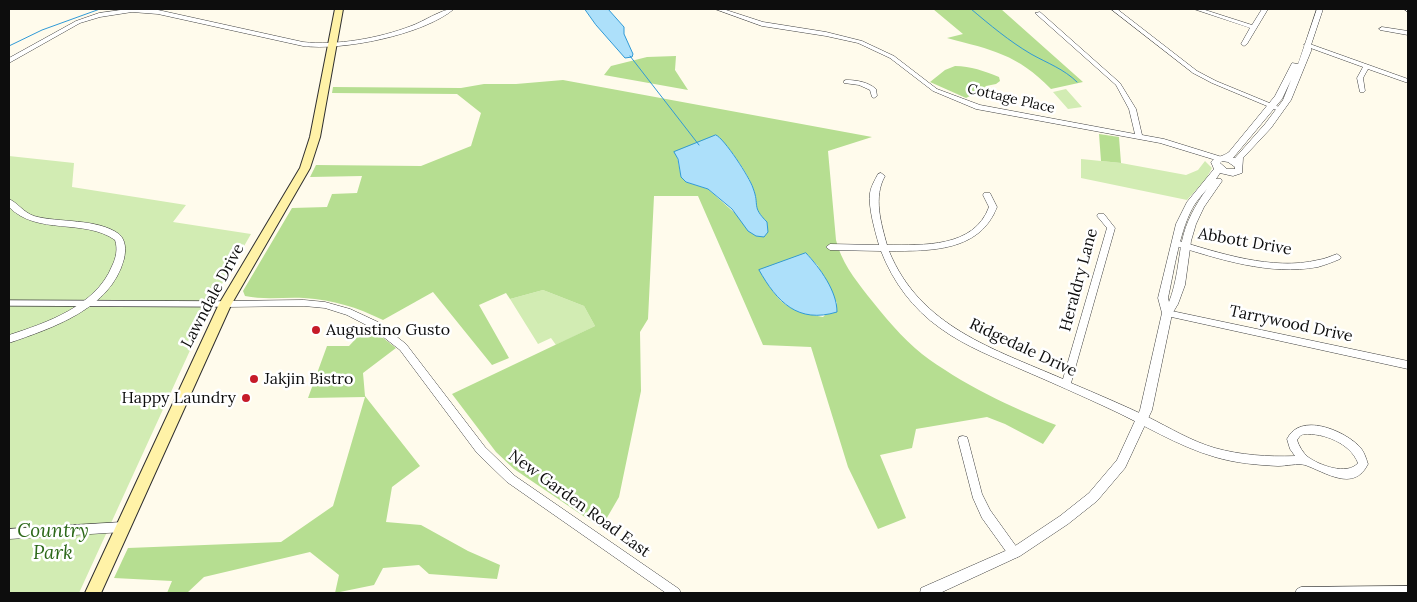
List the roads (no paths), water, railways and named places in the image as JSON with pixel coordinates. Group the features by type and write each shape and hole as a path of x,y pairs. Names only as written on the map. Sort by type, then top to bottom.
{"main road":[{"name":"Lawndale Drive","path":"93,593 225,304 305,168 315,137 339,9"}],"street":[{"path":"9,61 78,22 99,15 132,10 158,12 308,44 331,44 364,40 401,32 425,23 451,9"},
{"name":"Cottage Place","path":"718,9 762,24 826,34 860,42 892,57 936,90 978,107 1139,137 1196,151 1220,162"},
{"path":"1114,9 1195,72 1214,82 1277,108"},
{"path":"1197,9 1252,27"},
{"path":"1244,44 1252,27 1259,20 1265,9"},
{"path":"926,593 1014,553 1064,520 1092,497 1121,464 1146,410 1167,313 1163,298 1181,245 1200,205 1218,182 1229,173 1239,171 1239,157 1277,108 1302,49 1307,44 1320,9"},
{"path":"1038,13 1118,84 1134,110 1139,137"},
{"path":"1382,29 1408,33"},
{"path":"1307,44 1408,81"},
{"path":"1362,91 1360,78 1367,66"},
{"path":"846,82 859,82 868,86 873,89 874,96"},
{"path":"1181,245 1181,224 1190,204 1220,162 1232,154 1277,108"},
{"path":"1220,162 1234,162 1239,166"},
{"path":"1220,162 1229,173"},
{"name":"Ridgedale Drive","path":"881,176 873,188 882,247 892,269 910,294 932,318 966,340 1142,418 1203,448 1217,453 1279,461 1304,460"},
{"path":"830,247 927,247 953,243 970,237 983,227 991,214 993,206 987,195"},
{"path":"9,202 26,216 104,231 119,240 121,245 121,253 114,272 102,289 86,303 54,323 9,339"},
{"name":"Heraldry Lane","path":"1066,384 1111,228 1101,216"},
{"name":"Abbott Drive","path":"1181,245 1216,255 1290,267 1318,265 1337,257"},
{"name":"New Garden Road East","path":"225,304 276,302 325,305 350,312 375,325 403,348 481,450 511,479 675,593"},
{"path":"9,303 225,304"},
{"name":"Tarrywood Drive","path":"1167,313 1408,364"},
{"path":"1299,429 1309,429 1331,436 1352,446 1361,457 1362,464 1360,470 1354,473 1342,474 1331,472 1304,460 1292,440 1294,433 1299,429"},
{"path":"963,440 977,494 986,514 1014,553"},
{"path":"9,534 123,527"},
{"path":"1301,593 1408,592"}],"water":[{"path":"585,9 608,9 624,27 624,34 633,54 632,57 625,58 596,25"},
{"path":"716,135 730,150 751,183 757,209 767,222 768,232 764,237 756,236 748,231 732,209 708,189 686,182 681,177 678,159 674,152"},
{"path":"806,253 831,288 837,312 811,315 790,307 773,292 759,270"}],"waterway":[{"path":"9,46 42,30 100,9"},
{"path":"971,9 1015,44 1061,70 1077,82"},
{"path":"630,56 699,145"}],"place":[{"name":"Augustino Gusto","path":"316,330"},
{"name":"Jakjin Bistro","path":"254,379"},
{"name":"Happy Laundry","path":"246,398"}],"park label":[{"name":"Country Park","path":"53,543"}]}
